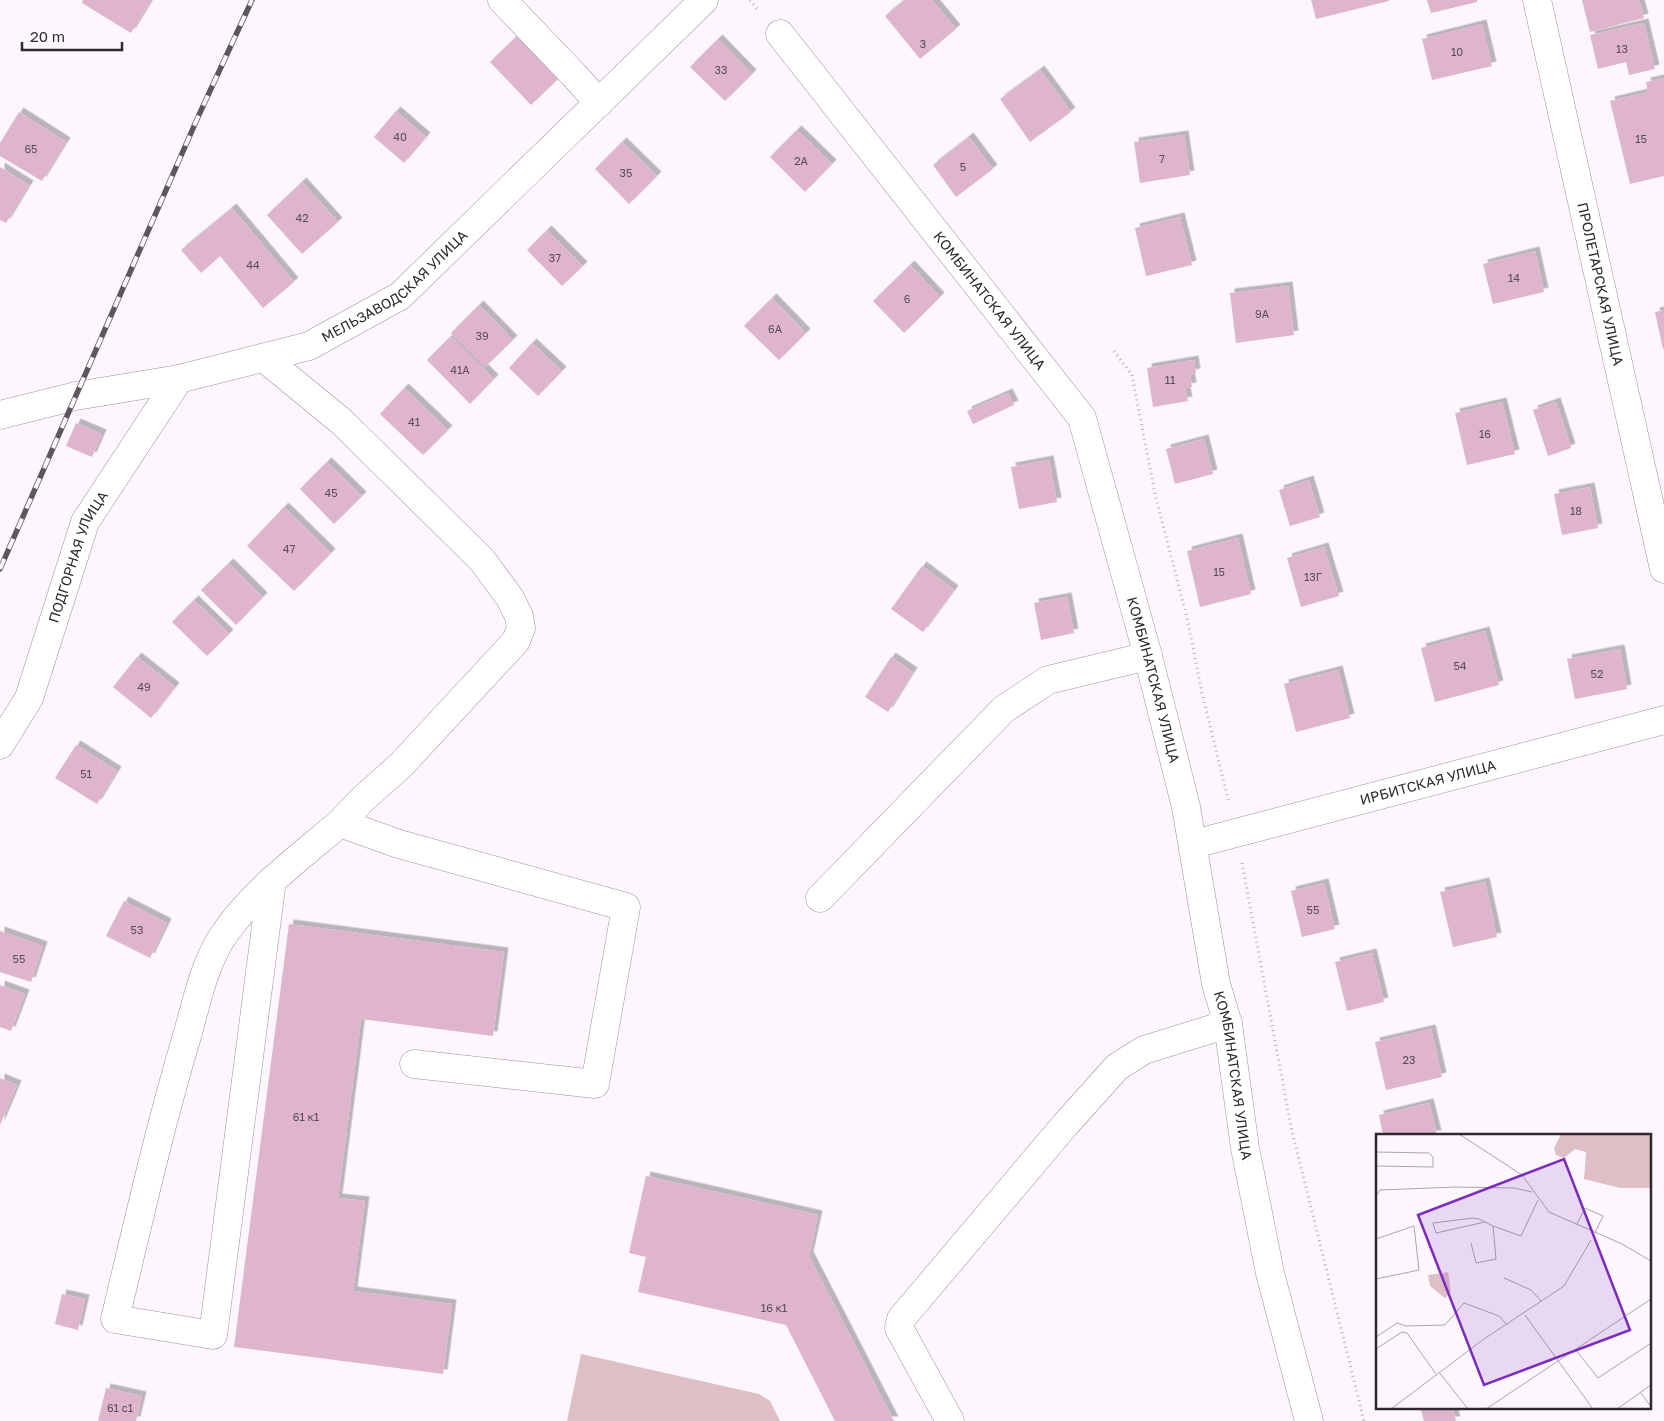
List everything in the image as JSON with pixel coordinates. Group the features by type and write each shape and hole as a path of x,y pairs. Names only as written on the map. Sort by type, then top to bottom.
{"street":[{"path":"502,0 599,103"},
{"name":"МЕЛЬЗАВОДСКАЯ УЛИЦА","path":"0,415 76,396 179,380 309,346 400,296 704,0"},
{"name":"ПРОЛЕТАРСКАЯ УЛИЦА","path":"1537,0 1659,523 1664,569"},
{"name":"КОМБИНАТСКАЯ УЛИЦА","path":"780,34 1082,418 1148,656 1186,807 1194,844 1216,984 1228,1024 1245,1148 1270,1273 1309,1421"},
{"path":"264,358 342,422 482,560 510,598 519,616 521,628 516,641 401,765 364,798 340,823 272,880 237,917 224,934 208,964 170,1094 115,1319 213,1335 272,880"},
{"name":"ПОДГОРНАЯ УЛИЦА","path":"0,745 29,698 85,522 179,380"},
{"path":"820,898 1004,709 1048,680 1148,656"},
{"name":"ИРБИТСКАЯ УЛИЦА","path":"1194,844 1664,720"},
{"path":"340,823 399,844 626,907 595,1084 414,1064"},
{"path":"950,1421 899,1328 901,1319 1065,1126 1117,1068 1144,1050 1228,1024"}],"path":[{"path":"1114,352 1132,375 1155,494 1187,618 1202,693 1224,784 1238,832 1245,883 1291,1126 1364,1421"}],"shaded area":[{"path":"581,1354 759,1394 770,1401 780,1421 567,1421"}],"building":[{"path":"83,0 151,0 131,33 82,3"},
{"path":"905,0 932,0 956,29 920,59 885,16"},
{"path":"1311,0 1389,0 1389,1 1316,19"},
{"path":"1427,0 1477,0 1477,2 1431,13"},
{"path":"1582,0 1639,0 1644,18 1590,32"},
{"path":"1644,23 1655,69 1629,75 1626,62 1598,69 1590,35"},
{"path":"1482,24 1492,66 1432,80 1422,39"},
{"path":"517,36 558,79 531,105 490,62"},
{"path":"718,39 752,74 725,101 690,67"},
{"path":"1040,70 1071,112 1030,142 1000,99"},
{"path":"1664,78 1664,176 1630,184 1610,101 1648,92 1646,82"},
{"path":"396,111 426,137 404,163 374,137"},
{"path":"19,112 66,142 42,181 0,156 0,143"},
{"path":"797,130 832,164 805,192 770,157"},
{"path":"1184,135 1190,175 1140,183 1134,142"},
{"path":"969,137 993,169 956,197 933,165"},
{"path":"622,142 657,176 629,204 595,169"},
{"path":"0,167 29,185 6,223 0,220"},
{"path":"302,182 338,222 302,254 267,215"},
{"path":"232,208 294,282 263,308 220,256 201,273 181,250"},
{"path":"1180,217 1192,265 1146,276 1135,228"},
{"path":"547,230 583,266 562,286 527,250"},
{"path":"1535,251 1544,292 1493,304 1483,264"},
{"path":"910,265 940,297 904,333 873,301"},
{"path":"1288,286 1294,335 1236,343 1230,293"},
{"path":"772,298 806,333 779,360 744,326"},
{"path":"479,305 513,340 485,367 451,333"},
{"path":"1664,310 1664,349 1663,349 1655,312"},
{"path":"451,336 494,379 470,404 427,360"},
{"path":"532,343 562,371 538,396 509,368"},
{"path":"1194,360 1196,373 1190,374 1192,387 1185,388 1188,401 1153,407 1147,368"},
{"path":"404,388 448,430 423,455 380,414"},
{"path":"1008,393 1014,405 973,424 967,411"},
{"path":"1502,402 1515,454 1467,465 1455,413"},
{"path":"1556,402 1571,448 1548,456 1533,410"},
{"path":"76,423 102,434 92,457 66,446"},
{"path":"1204,439 1213,474 1175,484 1166,449"},
{"path":"1049,460 1057,502 1019,509 1011,467"},
{"path":"327,462 362,496 334,524 300,489"},
{"path":"1309,480 1320,517 1290,526 1279,490"},
{"path":"1590,487 1598,528 1562,535 1554,494"},
{"path":"284,507 331,553 294,591 247,546"},
{"path":"1238,538 1251,594 1200,607 1187,551"},
{"path":"1324,547 1339,596 1301,607 1287,558"},
{"path":"229,563 263,597 236,625 201,590"},
{"path":"922,566 954,590 923,632 891,609"},
{"path":"1067,597 1074,633 1041,640 1034,603"},
{"path":"194,600 229,634 207,656 172,622"},
{"path":"1485,631 1499,685 1435,702 1421,648"},
{"path":"1620,649 1627,689 1575,699 1567,659"},
{"path":"137,657 175,687 151,718 113,687"},
{"path":"891,657 913,672 888,712 865,697"},
{"path":"1338,670 1350,718 1296,732 1284,684"},
{"path":"76,745 117,771 97,804 55,778"},
{"path":"1485,882 1497,937 1453,947 1440,892"},
{"path":"1324,883 1335,929 1302,937 1291,891"},
{"path":"124,901 167,923 150,958 106,936"},
{"path":"289,924 504,952 493,1036 361,1019 338,1198 365,1201 353,1291 452,1304 443,1374 234,1347"},
{"path":"0,931 43,946 31,982 0,972"},
{"path":"1372,953 1384,1002 1347,1011 1335,962"},
{"path":"0,985 25,994 11,1031 0,1027"},
{"path":"1431,1029 1442,1077 1386,1090 1375,1042"},
{"path":"0,1078 17,1085 0,1125"},
{"path":"1429,1103 1437,1134 1383,1134 1379,1115"},
{"path":"646,1176 818,1215 809,1256 894,1421 835,1421 786,1325 638,1292 646,1257 629,1253"},
{"path":"62,1294 85,1299 78,1330 55,1324"},
{"path":"106,1388 142,1396 136,1421 98,1421"},
{"path":"1420,1408 1452,1408 1456,1421 1424,1421"}],"railway":[{"path":"0,569 198,117 252,0"}]}
